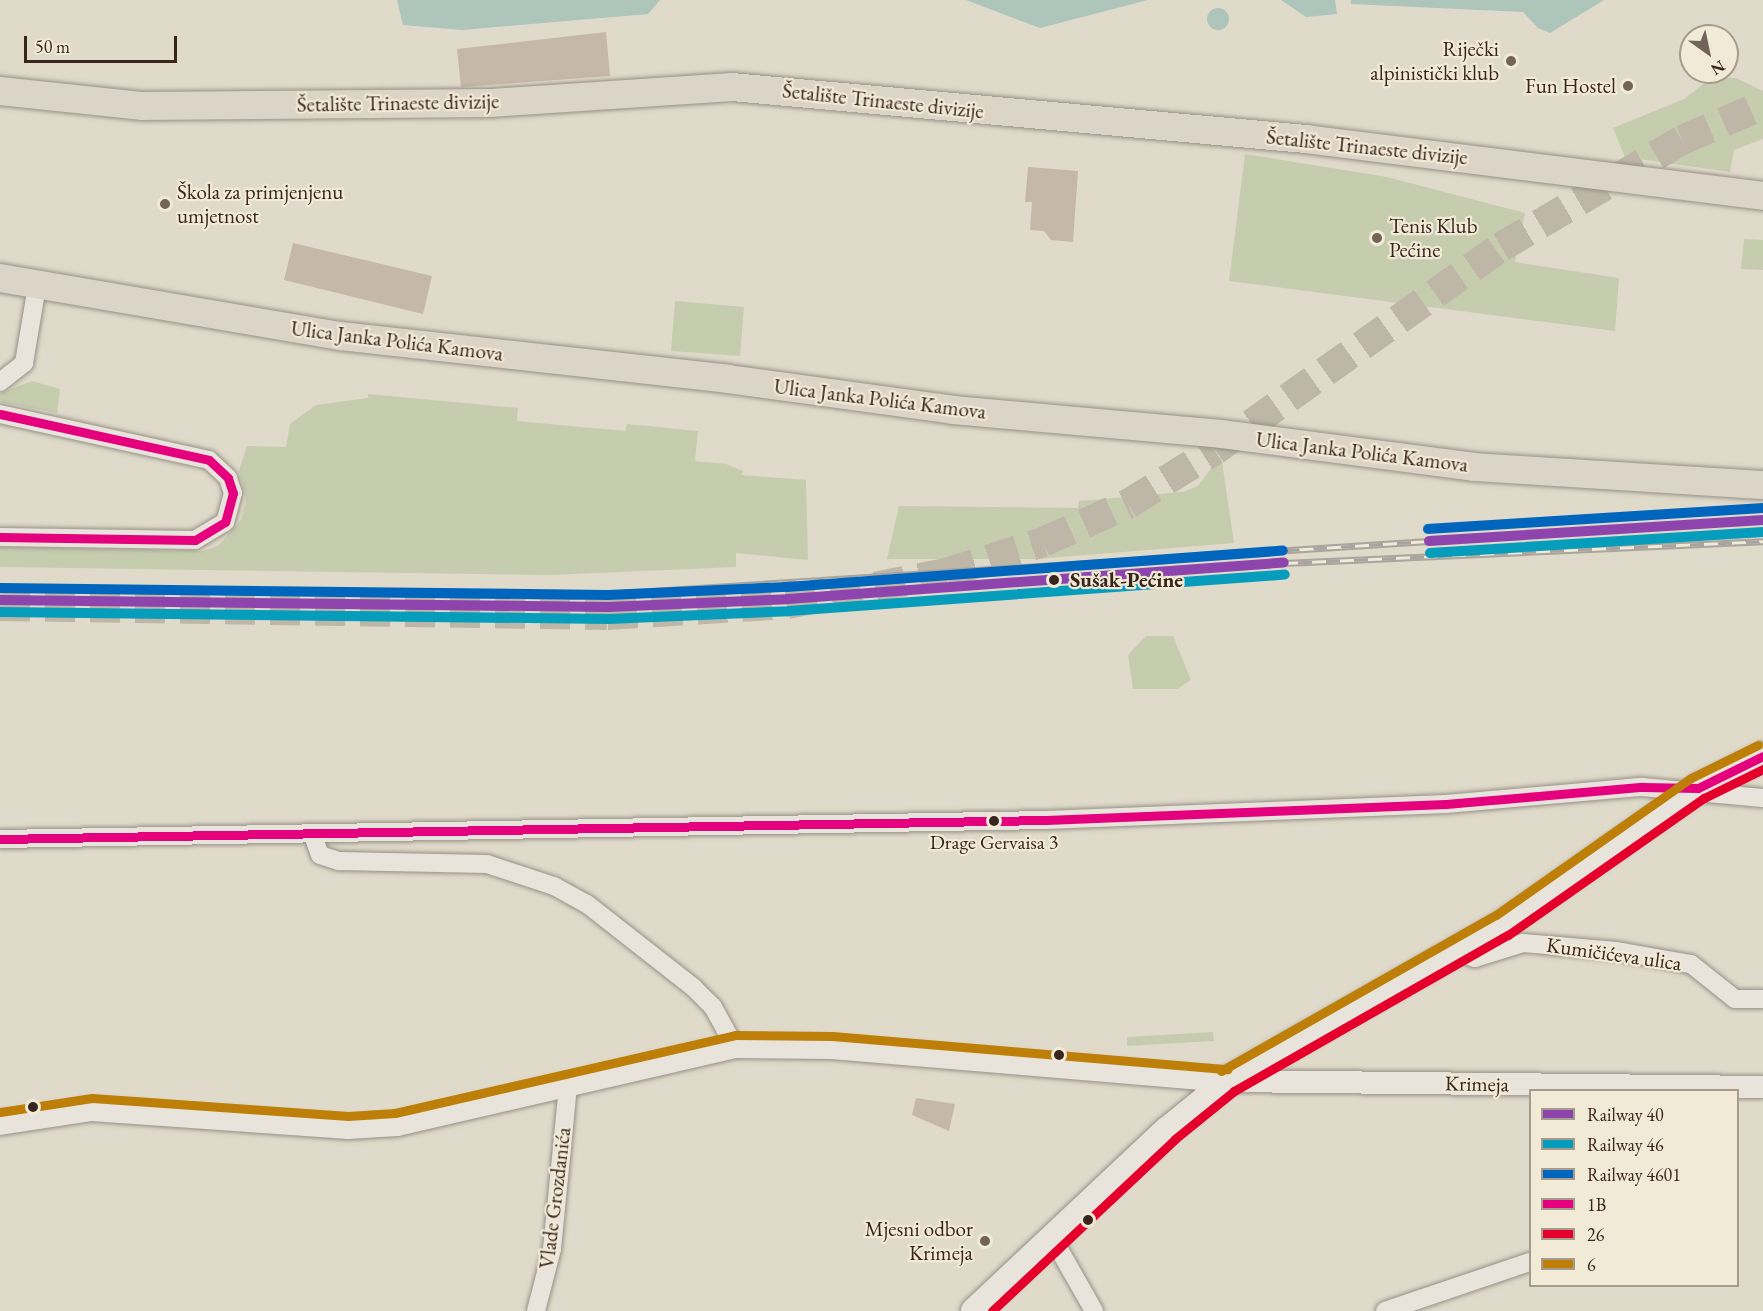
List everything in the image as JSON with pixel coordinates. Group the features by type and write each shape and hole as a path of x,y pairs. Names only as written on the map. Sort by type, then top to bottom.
{"main road":[{"name":"Šetalište Trinaeste divizije","path":"0,91 155,106 492,103 732,87 1306,139 1763,196"},
{"name":"Ulica Janka Polića Kamova","path":"0,278 341,336 728,379 953,410 1221,434 1474,467 1763,485"},
{"path":"974,1311 1167,1130 1227,1081 1456,952 1581,873 1698,788 1763,756"}],"street":[{"path":"0,381 24,363 38,286"},
{"path":"0,414 209,460 228,478 233,493 225,522 195,540 0,537"},
{"path":"1733,771 1755,797"},
{"path":"0,839 1046,820 1446,804 1642,787 1698,788 1718,796 1755,797"},
{"path":"312,833 320,855 339,861 487,864 554,886 587,904 694,988 713,1007 735,1047"},
{"name":"Kumičićeva ulica","path":"1456,952 1475,958 1523,943 1617,951 1691,964 1735,999 1763,999"},
{"name":"Krimeja","path":"0,1124 92,1110 348,1128 397,1125 735,1047 831,1048 1227,1081 1763,1088"},
{"name":"Vlade Grozdanića","path":"536,1311 552,1249 568,1085"},
{"path":"1052,1237 1094,1311"},
{"path":"1385,1311 1529,1262"}],"shaded area":[{"path":"397,0 660,0 648,14 462,30 403,25"},
{"path":"966,0 1148,0 1040,28"},
{"path":"1281,0 1335,0 1337,14 1306,17"},
{"path":"1351,0 1604,0 1550,33 1538,28 1523,12 1351,4"},
{"path":"1218,8 1226,11 1229,19 1226,27 1218,30 1210,27 1207,19 1210,11"},
{"path":"1739,79 1763,91 1763,139 1734,150 1730,172 1625,157 1613,128 1684,99 1703,84 1739,84"},
{"name":"Tenis Klub Pećine","path":"1245,154 1387,177 1525,213 1515,262 1619,278 1615,331 1229,281"},
{"path":"1744,239 1763,240 1763,270 1741,269"},
{"path":"675,301 744,307 740,356 671,351"},
{"path":"32,381 60,389 57,413 0,402 0,393"},
{"path":"368,394 518,408 517,421 625,431 627,424 698,431 695,461 726,464 743,471 742,475 806,480 808,560 736,553 736,567 550,575 0,567 0,547 203,551 218,546 241,520 246,500 239,470 247,446 286,447 290,424 316,405 368,398"},
{"path":"1221,455 1234,543 1037,559 887,559 899,506 1078,508 1079,501 1183,492 1198,486"},
{"path":"1146,636 1173,636 1191,680 1177,689 1133,689 1128,655"},
{"path":"1213,1032 1214,1041 1127,1046 1127,1037"}],"building":[{"path":"606,32 610,76 461,87 457,49"},
{"path":"1028,167 1078,171 1073,242 1051,240 1044,231 1030,230 1032,202 1025,202"},
{"path":"293,243 432,276 423,314 284,280"},
{"path":"916,1098 955,1104 949,1131 912,1115"}],"tunnel":[{"path":"0,606 607,615 787,604 946,573 1043,542 1128,504 1215,450 1501,247 1682,140 1763,105"}],"railway":[{"path":"0,588 573,596 1429,541"},
{"path":"1284,563 1763,541"}],"rail line":[{"name":"4601","path":"1428,529 1762,508"},
{"name":"40","path":"1429,541 1763,520"},
{"name":"46","path":"1430,553 1763,532"},
{"name":"4601","path":"0,588 608,595 787,587 1283,551"},
{"name":"40","path":"0,600 608,607 788,599 1284,563"},
{"name":"46","path":"0,612 609,619 789,611 1285,575"}],"transit line":[{"name":"1B","path":"0,414 209,460 228,478 233,493 225,522 195,540 0,537"},
{"name":"6","path":"1221,1071 1496,915 1691,778 1758,745"},
{"name":"1B","path":"0,839 1046,820 1446,804 1642,787 1698,788 1763,756"},
{"name":"26","path":"992,1311 1175,1139 1234,1091 1508,935 1704,798 1763,769"},
{"name":"6","path":"0,1112 92,1098 348,1116 395,1113 735,1035 832,1036 1228,1069"}],"place":[{"name":"Riječki alpinistički klub","path":"1511,61"},
{"name":"Fun Hostel","path":"1628,86"},
{"name":"Škola za primjenjenu umjetnost","path":"165,204"},
{"name":"Tenis Klub Pećine","path":"1377,238"},
{"name":"Sušak-Pećine","path":"1054,580"},
{"name":"Drage Gervaisa 3","path":"994,821"},
{"name":"Mjesni odbor Krimeja","path":"985,1241"}]}
